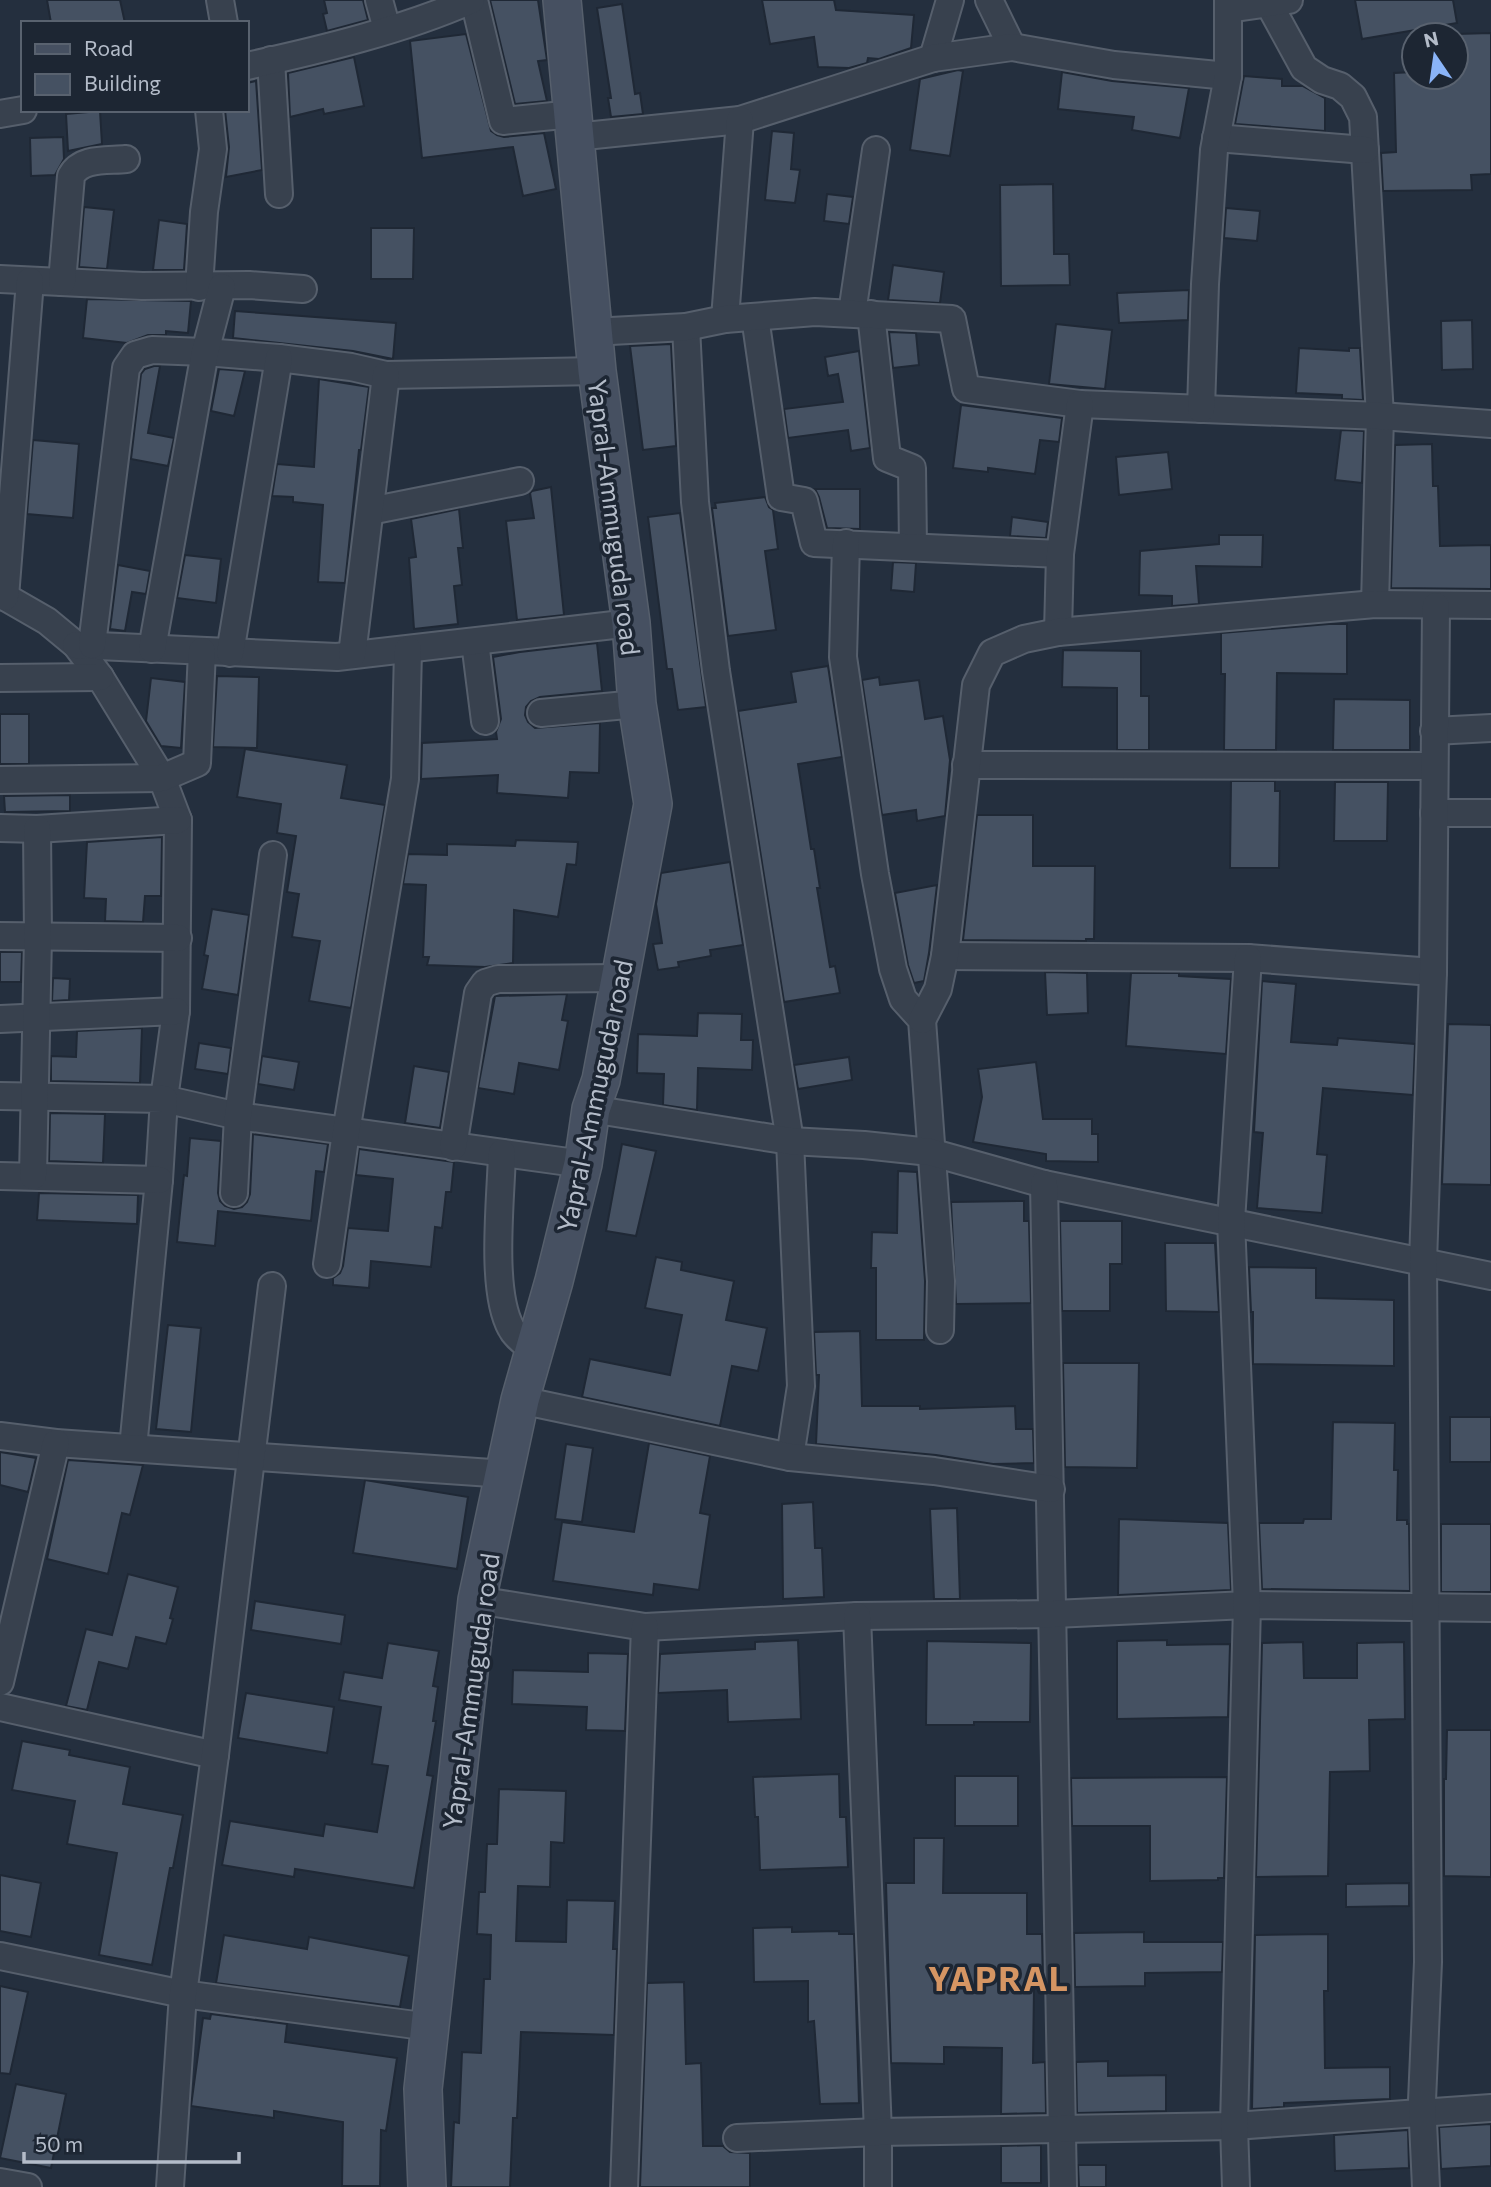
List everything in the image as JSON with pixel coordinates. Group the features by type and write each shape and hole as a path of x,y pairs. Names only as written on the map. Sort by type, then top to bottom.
{"main road":[{"name":"Yapral-Ammuguda road","path":"427,2187 423,2089 477,1600 520,1400 583,1164 591,1109 601,1080 653,804 637,704 631,623 592,332 562,0"}],"street":[{"path":"220,0 224,21"},
{"path":"379,0 387,29"},
{"path":"279,194 259,63 321,49 472,0 503,121 574,126 740,120 933,58 1012,47 1114,65 1228,76"},
{"path":"933,58 950,0"},
{"path":"989,0 1012,47"},
{"path":"1201,408 1205,284 1216,138 1228,76 1228,4 1279,2 1304,68 1322,80 1340,86 1353,97 1363,117 1380,416 1375,604"},
{"path":"0,114 21,110"},
{"path":"152,649 205,352 211,287 204,212 213,149 209,112"},
{"path":"725,319 740,120"},
{"path":"1216,138 1365,150"},
{"path":"877,150 861,314 887,458 912,468 913,547"},
{"path":"62,282 71,176 76,167 85,162 126,159"},
{"path":"0,279 211,287 248,285 303,289"},
{"path":"30,281 3,596 84,645 337,657 631,623"},
{"path":"592,332 686,327 725,319 814,312 952,319 966,389 1080,404 1380,416 1491,424"},
{"path":"755,317 781,497 804,500 814,543 1060,554"},
{"path":"686,327 695,502 716,671 790,1141 801,1386 790,1457"},
{"path":"134,1448 164,1099 176,1011 178,820 162,778 100,677 84,645 126,368 135,355 152,351 279,358 386,374 597,371"},
{"path":"230,653 279,358"},
{"path":"352,655 386,374"},
{"path":"1058,632 1060,554 1080,404"},
{"path":"370,510 520,481"},
{"path":"846,543 843,657 875,874 893,969 903,999 922,1020"},
{"path":"940,1330 941,1281 922,1020 938,989 945,956 976,685 992,653 1024,639 1058,632 1375,604 1491,605"},
{"path":"1426,2187 1423,2111 1428,1962 1423,1262 1433,972 1436,606"},
{"path":"475,642 485,721"},
{"path":"327,1264 346,1132 405,779 408,650"},
{"path":"0,780 162,778 197,763 202,651"},
{"path":"0,678 100,677"},
{"path":"541,713 637,704"},
{"path":"1434,731 1491,728"},
{"path":"966,765 1433,766"},
{"path":"1434,813 1491,813"},
{"path":"0,828 37,830 178,820"},
{"path":"33,1177 38,937 37,830"},
{"path":"234,1193 238,1116 273,855"},
{"path":"0,936 178,938"},
{"path":"945,956 1248,958 1433,972"},
{"path":"1236,2187 1234,2126 1247,1605 1231,1221 1248,958"},
{"path":"453,1147 478,993 485,983 498,979 620,978"},
{"path":"0,1019 176,1011"},
{"path":"0,1096 164,1099 238,1116 583,1164"},
{"path":"591,1109 790,1141 930,1152 1044,1184 1491,1276"},
{"path":"502,1153 499,1265 502,1305 511,1330 534,1351"},
{"path":"0,1176 159,1180"},
{"path":"1044,1184 1063,2187"},
{"path":"170,2187 183,1994 272,1286"},
{"path":"520,1400 790,1457 934,1471 1051,1489"},
{"path":"0,1437 506,1474"},
{"path":"0,1682 56,1443"},
{"path":"477,1600 645,1627 858,1616 1054,1614 1247,1605 1491,1608"},
{"path":"858,1616 878,2187"},
{"path":"624,2187 645,1627"},
{"path":"0,1707 215,1755"},
{"path":"0,1956 183,1994 430,2027"},
{"path":"737,2138 878,2132 1234,2126 1491,2108"},
{"path":"0,2182 28,2187"}],"building":[{"path":"47,0 120,0 125,21 51,21"},
{"path":"324,0 363,0 368,20 327,31 323,14 327,13"},
{"path":"490,0 538,0 547,60 538,61 547,101 515,104"},
{"path":"762,0 834,0 836,10 914,15 911,48 879,59 868,58 867,63 849,68 818,67 814,37 770,44"},
{"path":"1355,0 1453,0 1457,21 1400,21 1400,33 1362,39"},
{"path":"622,4 635,94 640,93 643,114 611,117 608,98 611,98 597,8"},
{"path":"1491,33 1491,174 1471,175 1472,190 1383,191 1381,153 1396,152 1394,73 1400,73 1400,91 1470,91 1470,34"},
{"path":"466,34 491,131 504,137 544,133 556,189 523,196 513,147 422,158 410,41"},
{"path":"354,57 364,106 324,114 323,109 290,117 288,73"},
{"path":"963,71 950,156 910,150 920,79"},
{"path":"1062,72 1112,81 1189,88 1180,138 1132,130 1134,117 1058,109"},
{"path":"1244,76 1282,79 1282,86 1303,86 1325,98 1325,131 1235,124"},
{"path":"256,81 262,170 226,177 229,147 225,112 248,112 248,83"},
{"path":"100,112 102,144 68,151 66,114"},
{"path":"772,131 794,133 791,169 800,170 795,203 765,200"},
{"path":"63,137 64,159 55,175 31,176 30,138"},
{"path":"1053,184 1054,254 1069,254 1070,285 1001,286 1000,185"},
{"path":"827,194 853,197 849,224 824,221"},
{"path":"84,207 114,210 107,269 79,267"},
{"path":"1226,208 1260,211 1257,241 1224,238"},
{"path":"159,220 187,224 184,270 153,270"},
{"path":"371,228 414,228 413,279 371,279"},
{"path":"893,265 944,272 940,303 888,300"},
{"path":"1189,290 1188,320 1119,323 1117,293"},
{"path":"87,299 191,301 188,333 166,331 166,335 148,335 127,343 83,338"},
{"path":"235,311 396,323 393,359 353,351 233,338"},
{"path":"1472,320 1473,369 1442,370 1441,321"},
{"path":"1056,324 1112,330 1105,389 1049,384"},
{"path":"889,332 916,333 919,365 893,368"},
{"path":"671,344 676,446 643,450 630,346"},
{"path":"1299,348 1349,351 1349,348 1360,348 1363,400 1342,399 1342,395 1296,393"},
{"path":"859,351 870,448 851,451 848,430 788,438 784,409 843,402 838,374 828,376 825,357"},
{"path":"160,366 148,433 174,438 168,466 131,459 141,374 145,369"},
{"path":"219,369 245,371 234,416 211,411"},
{"path":"319,379 369,387 359,450 345,583 318,582 323,505 293,502 293,497 272,496 277,464 314,467"},
{"path":"961,405 1062,418 1059,442 1040,440 1035,474 988,468 988,472 953,468"},
{"path":"1341,430 1364,431 1362,483 1335,480"},
{"path":"33,440 79,444 73,518 27,514"},
{"path":"1432,444 1433,486 1438,486 1440,546 1491,545 1491,589 1391,588 1395,445"},
{"path":"1168,452 1172,489 1119,495 1116,457"},
{"path":"551,487 564,615 517,620 506,521 534,518 530,493"},
{"path":"815,489 860,489 860,529 827,528"},
{"path":"765,497 773,510 778,549 765,551 776,630 728,636 712,508 716,508 715,503"},
{"path":"459,509 463,548 458,548 462,585 454,586 458,624 414,629 409,558 416,557 411,519"},
{"path":"680,513 706,707 678,710 672,669 667,669 648,517"},
{"path":"1012,517 1048,522 1046,538 1010,536"},
{"path":"1219,535 1263,535 1262,567 1196,566 1199,604 1172,606 1172,596 1139,595 1140,551 1219,544"},
{"path":"185,555 221,559 216,603 177,598"},
{"path":"893,562 916,563 914,592 891,590"},
{"path":"118,565 150,571 146,594 132,592 125,631 110,629"},
{"path":"1347,624 1347,674 1277,673 1276,750 1224,750 1225,674 1221,674 1221,633"},
{"path":"597,643 602,691 540,697 526,707 528,722 535,728 600,723 599,773 570,772 568,798 497,793 498,775 421,779 422,743 497,739 496,732 501,719 493,657"},
{"path":"1063,650 1141,651 1141,696 1149,696 1149,750 1117,750 1117,688 1062,687"},
{"path":"828,666 842,757 798,764 811,849 814,849 820,888 817,888 830,967 835,966 840,993 784,1002 738,711 796,702 791,672"},
{"path":"217,676 259,677 257,748 213,747"},
{"path":"879,677 880,685 919,680 925,719 943,716 950,760 945,816 917,821 916,810 882,815 862,680"},
{"path":"151,678 185,682 181,748 161,746 146,721"},
{"path":"1334,699 1410,700 1410,750 1333,750"},
{"path":"0,714 29,714 29,764 0,764"},
{"path":"245,749 347,765 341,798 385,805 351,1008 309,1001 320,941 292,937 299,894 287,892 296,836 277,833 281,804 237,797"},
{"path":"1231,781 1275,781 1275,791 1280,791 1279,868 1230,868"},
{"path":"1335,782 1388,782 1387,841 1334,841"},
{"path":"70,795 70,811 5,812 4,796"},
{"path":"977,815 1033,815 1033,866 1095,866 1094,939 963,940"},
{"path":"162,837 161,896 145,896 143,922 105,921 106,899 84,898 87,842"},
{"path":"516,840 578,842 576,865 567,864 558,917 514,910 513,963 485,967 427,965 429,957 423,957 426,885 403,884 408,854 447,855 447,844 515,846"},
{"path":"730,862 743,945 710,950 711,956 678,962 679,967 658,970 653,944 662,943 656,904 661,873"},
{"path":"937,885 924,981 914,983 908,965 895,893"},
{"path":"212,909 249,915 238,995 202,989 208,956 204,955"},
{"path":"0,952 22,952 21,982 0,982"},
{"path":"1045,972 1087,973 1088,1013 1047,1015"},
{"path":"1131,973 1179,973 1179,976 1231,979 1226,1054 1126,1046"},
{"path":"53,978 70,979 69,1000 52,1001"},
{"path":"1262,981 1296,984 1291,1042 1337,1045 1338,1038 1415,1044 1413,1095 1323,1088 1317,1154 1327,1155 1322,1213 1257,1208 1263,1133 1254,1132"},
{"path":"567,994 562,1020 568,1021 559,1070 519,1063 514,1094 478,1088 495,996"},
{"path":"698,1013 742,1014 741,1040 753,1040 752,1070 698,1068 697,1110 663,1105 664,1074 637,1073 638,1034 697,1036"},
{"path":"1448,1024 1491,1025 1491,1185 1442,1184"},
{"path":"142,1028 140,1083 51,1081 51,1056 76,1057 77,1031"},
{"path":"199,1043 231,1048 228,1074 195,1069"},
{"path":"262,1056 299,1062 294,1090 258,1084"},
{"path":"849,1057 852,1080 798,1089 794,1065"},
{"path":"1036,1062 1043,1119 1092,1119 1092,1134 1098,1134 1098,1162 1046,1161 1046,1154 973,1142 982,1097 978,1069"},
{"path":"414,1066 449,1072 440,1128 405,1123"},
{"path":"50,1113 105,1114 103,1163 49,1161"},
{"path":"253,1134 328,1144 324,1172 316,1171 311,1221 218,1211 215,1246 177,1242 190,1138 221,1141 218,1193 225,1206 234,1209 242,1207 250,1194"},
{"path":"622,1144 656,1151 636,1236 606,1231"},
{"path":"359,1149 454,1162 451,1192 446,1192 442,1228 435,1227 431,1267 371,1261 369,1288 333,1285 333,1278 340,1273 343,1266 348,1228 388,1231 393,1179 356,1175"},
{"path":"898,1171 917,1172 925,1281 924,1340 876,1340 876,1268 871,1268 872,1232 897,1233"},
{"path":"39,1193 138,1195 137,1224 37,1220"},
{"path":"1024,1201 1024,1221 1029,1221 1031,1303 956,1304 951,1202"},
{"path":"1060,1221 1122,1221 1122,1264 1110,1264 1110,1311 1062,1311"},
{"path":"1165,1243 1215,1243 1219,1312 1166,1311"},
{"path":"656,1257 682,1262 681,1270 734,1281 726,1320 767,1328 758,1371 732,1366 720,1426 582,1397 590,1359 670,1375 682,1315 645,1308"},
{"path":"1249,1267 1316,1268 1316,1298 1394,1300 1394,1366 1253,1364 1253,1312"},
{"path":"168,1325 201,1328 191,1432 156,1429"},
{"path":"860,1331 862,1406 920,1406 920,1409 1015,1406 1016,1429 1033,1429 1034,1463 993,1464 936,1455 816,1444 819,1375 816,1375 814,1332"},
{"path":"1063,1363 1139,1363 1137,1468 1065,1467"},
{"path":"1450,1417 1491,1417 1491,1462 1450,1462"},
{"path":"1333,1422 1395,1423 1397,1520 1407,1520 1409,1524 1410,1591 1262,1589 1259,1523 1303,1523 1304,1519 1331,1519"},
{"path":"649,1443 710,1456 700,1513 710,1515 699,1590 654,1584 653,1595 553,1581 562,1522 634,1532"},
{"path":"566,1444 593,1448 582,1522 555,1519"},
{"path":"0,1452 36,1458 28,1492 0,1485"},
{"path":"68,1460 143,1465 130,1515 122,1513 108,1574 47,1559"},
{"path":"365,1480 468,1497 457,1569 353,1553"},
{"path":"813,1502 815,1548 822,1548 824,1597 783,1599 782,1504"},
{"path":"957,1508 960,1599 934,1599 930,1509"},
{"path":"1119,1519 1228,1523 1231,1590 1118,1595"},
{"path":"1441,1524 1491,1524 1491,1592 1441,1592"},
{"path":"128,1574 178,1587 166,1644 136,1637 128,1669 99,1662 87,1710 66,1706 86,1629 112,1635"},
{"path":"255,1601 345,1615 341,1644 251,1630"},
{"path":"798,1640 801,1719 728,1722 727,1690 658,1693 660,1654 755,1649 755,1642"},
{"path":"1167,1640 1167,1645 1230,1644 1228,1717 1117,1719 1117,1641"},
{"path":"927,1641 1031,1643 1030,1722 926,1725"},
{"path":"1303,1642 1304,1678 1357,1678 1357,1643 1404,1642 1405,1719 1369,1720 1370,1771 1330,1772 1328,1876 1256,1877 1262,1643"},
{"path":"388,1643 439,1651 433,1686 438,1687 433,1721 436,1721 427,1775 433,1776 414,1888 295,1869 294,1877 222,1865 230,1821 323,1836 325,1824 377,1832 388,1766 372,1764 381,1707 339,1700 344,1672 382,1678"},
{"path":"588,1653 628,1654 625,1731 586,1730 587,1707 512,1704 513,1670 588,1672"},
{"path":"246,1693 334,1707 327,1753 238,1738"},
{"path":"1447,1730 1491,1730 1491,1877 1444,1876"},
{"path":"22,1741 70,1750 69,1755 130,1767 123,1804 183,1815 152,1965 99,1955 117,1853 67,1844 75,1801 12,1790"},
{"path":"839,1774 840,1817 846,1817 848,1867 760,1870 753,1777"},
{"path":"955,1776 1018,1776 1018,1826 955,1826"},
{"path":"1227,1777 1224,1878 1218,1880 1150,1881 1150,1826 1072,1826 1071,1778"},
{"path":"499,1789 566,1791 564,1843 551,1842 550,1887 518,1886 516,1941 566,1942 567,1900 615,1901 613,1949 617,1949 614,2035 521,2032 510,2187 451,2187 454,2122 459,2123 462,2052 481,2053 484,1979 490,1979 491,1935 477,1934 479,1892 485,1892 487,1844 497,1844"},
{"path":"914,1838 944,1838 943,1893 1027,1893 1027,1934 1042,1934 1043,1988 1034,1988 1033,2063 1045,2062 1046,2113 1001,2114 1002,2048 944,2047 944,2064 891,2063 886,1883 914,1883"},
{"path":"0,1875 41,1883 31,1937 0,1931"},
{"path":"1409,1883 1409,1906 1346,1907 1346,1884"},
{"path":"792,1927 792,1932 839,1931 839,1934 854,1934 859,2103 820,2104 814,2021 808,2022 808,1981 754,1982 753,1928"},
{"path":"1144,1932 1144,1942 1223,1942 1222,1972 1145,1973 1145,1986 1075,1987 1074,1933"},
{"path":"1328,1934 1328,1991 1324,1991 1325,2068 1390,2067 1390,2099 1284,2103 1284,2107 1252,2109 1255,1935"},
{"path":"224,1935 307,1949 309,1937 409,1956 400,2007 216,1983"},
{"path":"684,1982 686,2064 701,2063 703,2146 723,2146 730,2152 750,2153 750,2187 640,2187 647,1983"},
{"path":"0,1986 28,1992 10,2074 0,2073"},
{"path":"211,2014 287,2024 285,2042 397,2058 386,2131 381,2130 380,2186 342,2186 343,2122 274,2111 274,2118 191,2106 203,2018 210,2019"},
{"path":"1108,2061 1108,2076 1166,2075 1166,2111 1077,2113 1076,2062"},
{"path":"16,2084 66,2094 51,2168 0,2158"},
{"path":"1491,2124 1491,2166 1441,2169 1439,2127"},
{"path":"1408,2130 1409,2168 1335,2171 1334,2135"},
{"path":"1041,2145 1041,2183 1001,2183 1001,2146"},
{"path":"1078,2165 1106,2165 1106,2187 1079,2187"}],"district":[{"name":"YAPRAL","path":"999,1977"}]}
